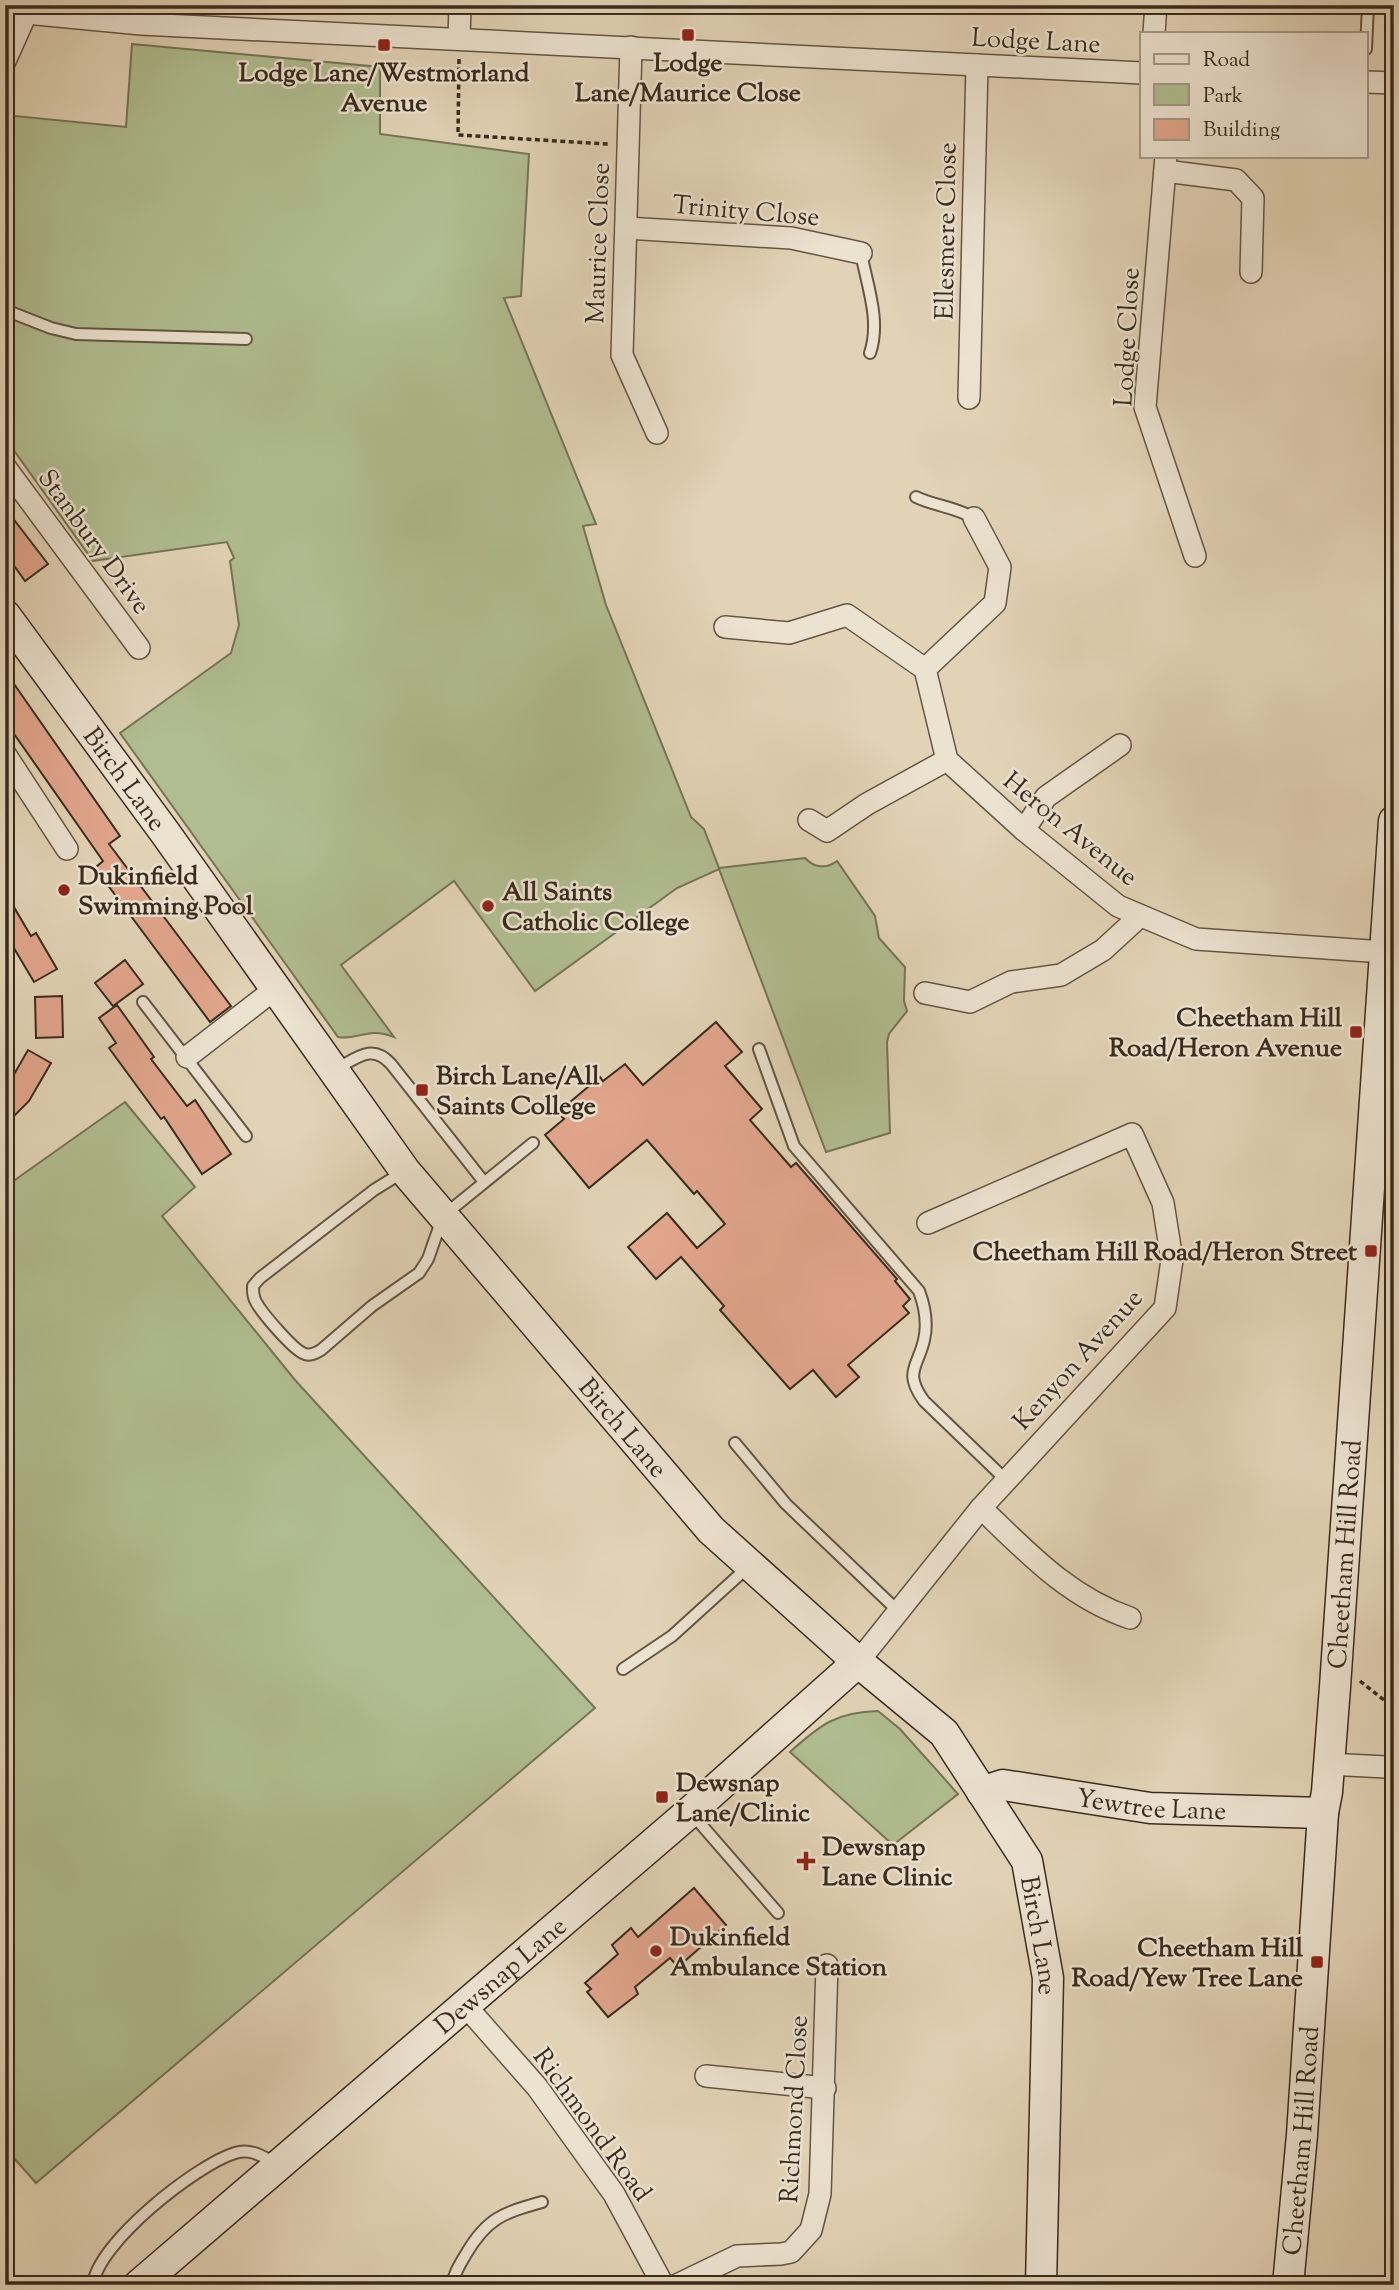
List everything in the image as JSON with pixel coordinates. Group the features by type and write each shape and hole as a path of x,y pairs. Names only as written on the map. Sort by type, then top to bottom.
{"main road":[{"name":"Birch Lane","path":"5,615 14,642 275,989 405,1171 711,1530 858,1662 944,1733 1027,1861 1048,1978 1041,2285"},
{"name":"Cheetham Hill Road","path":"1288,2285 1302,2135 1323,1813 1336,1673 1394,821"},
{"name":"Dewsnap Lane","path":"139,2285 690,1812 858,1662"},
{"name":"Yewtree Lane","path":"982,1792 1003,1785 1150,1808 1323,1813"}],"street":[{"path":"459,39 460,5"},
{"path":"1154,32 1156,5"},
{"path":"5,61 15,13"},
{"name":"Lodge Lane","path":"15,13 141,24 1140,73"},
{"name":"Maurice Close","path":"631,47 622,355 657,433"},
{"name":"Ellesmere Close","path":"969,398 977,65"},
{"path":"1368,82 1394,83"},
{"path":"1165,163 1236,180 1254,198 1251,272"},
{"name":"Lodge Close","path":"1165,163 1145,407 1195,556"},
{"name":"Trinity Close","path":"626,228 791,238 860,253"},
{"name":"Stanbury Drive","path":"5,467 139,648"},
{"path":"925,669 995,603 1000,568 974,518"},
{"path":"724,627 789,633 847,615 925,669 947,760 867,804 827,831 809,820"},
{"path":"1024,830 1046,797 1120,745"},
{"path":"5,754 67,849"},
{"name":"Heron Avenue","path":"947,760 1024,830 1118,906 1140,916 1196,939 1384,953"},
{"path":"925,993 970,1002 1012,982 1061,975 1103,950 1140,916"},
{"path":"187,1057 275,989"},
{"name":"Kenyon Avenue","path":"858,1662 981,1508 1164,1308 1171,1260 1163,1203 1132,1134 928,1223"},
{"path":"981,1508 1066,1586 1105,1610 1130,1618"},
{"path":"1328,1764 1386,1767 1394,1764"},
{"name":"Richmond Close","path":"677,2285 737,2256 781,2255 790,2252 811,2230 820,2194 827,1965"},
{"name":"Richmond Road","path":"464,2004 537,2087 614,2194 663,2285"},
{"path":"706,2076 825,2088"}],"lane":[{"path":"1367,32 1368,5"},
{"path":"860,253 875,326 875,340 870,353"},
{"path":"5,310 51,328 76,334 246,339"},
{"path":"916,497 928,503 959,509 974,518"},
{"path":"143,1002 246,1136"},
{"path":"759,1049 794,1146 919,1291 926,1321 924,1340 913,1366 917,1392 923,1401 1006,1480"},
{"path":"333,1070 370,1052 381,1055 484,1182"},
{"path":"405,1171 374,1190 253,1286 253,1295 258,1306 295,1348 304,1354 321,1350 372,1306 419,1273 428,1259 443,1216 533,1143"},
{"path":"734,1443 786,1504 899,1612"},
{"path":"623,1669 672,1636 750,1565"},
{"path":"690,1812 778,1913"},
{"path":"93,2285 94,2275 106,2255 126,2231 156,2203 214,2163 236,2153 252,2151 279,2164"},
{"path":"452,2285 470,2246 488,2223 507,2212 542,2202"}],"path":[{"path":"459,39 458,135 628,145"},
{"path":"1336,1673 1351,1674 1394,1708"}],"green space":[{"path":"132,44 380,67 380,134 529,154 521,296 504,298 596,524 583,526 606,605 691,817 704,829 719,868 805,858 812,864 821,866 837,861 875,916 879,938 905,967 904,1001 907,1011 889,1034 887,1042 890,1133 826,1152 719,869 677,888 535,991 454,881 341,965 394,1037 370,1033 338,1037 120,733 231,653 239,625 230,561 234,558 227,542 93,561 5,438 5,115 126,127"},
{"path":"125,1102 195,1187 162,1216 295,1380 595,1708 36,2183 5,2148 5,1187"},
{"path":"878,1711 900,1729 958,1794 893,1845 790,1752 820,1727 840,1717"}],"building":[{"path":"5,508 48,564 25,581 5,553"},
{"path":"5,671 120,836 109,844 231,1006 210,1022 95,868 103,861 5,721"},
{"path":"5,892 31,936 36,933 57,969 34,982 5,933"},
{"path":"125,960 143,984 113,1006 95,983"},
{"path":"62,996 63,1037 36,1038 35,997"},
{"path":"117,1005 154,1057 151,1059 187,1106 195,1100 231,1154 202,1174 164,1117 161,1119 109,1048 116,1043 99,1018"},
{"path":"716,1022 742,1052 725,1066 762,1109 750,1120 791,1167 796,1163 897,1279 895,1281 910,1299 903,1306 909,1313 848,1365 859,1377 836,1397 813,1370 790,1389 720,1310 724,1306 681,1257 656,1279 628,1247 667,1213 697,1248 725,1224 697,1191 694,1194 647,1140 589,1188 545,1135 564,1119 558,1112 600,1077 603,1081 625,1064 643,1085"},
{"path":"28,1050 51,1063 29,1101 5,1125 5,1090"},
{"name":"Dukinfield Ambulance Station","path":"694,1888 726,1925 678,1967 670,1958 635,1987 638,1994 608,2017 587,1992 591,1989 585,1983 618,1954 612,1945 631,1928 638,1937"}],"place":[{"name":"Lodge Lane/Maurice Close","path":"688,35"},
{"name":"Lodge Lane/Westmorland Avenue","path":"384,45"},
{"name":"Dukinfield Swimming Pool","path":"64,890"},
{"name":"All Saints Catholic College","path":"488,906"},
{"name":"Cheetham Hill Road/Heron Avenue","path":"1356,1032"},
{"name":"Birch Lane/All Saints College","path":"422,1090"},
{"name":"Cheetham Hill Road/Heron Street","path":"1371,1251"},
{"name":"Dewsnap Lane/Clinic","path":"662,1797"},
{"name":"Dewsnap Lane Clinic","path":"806,1861"},
{"name":"Dukinfield Ambulance Station","path":"656,1951"},
{"name":"Cheetham Hill Road/Yew Tree Lane","path":"1317,1962"}]}
